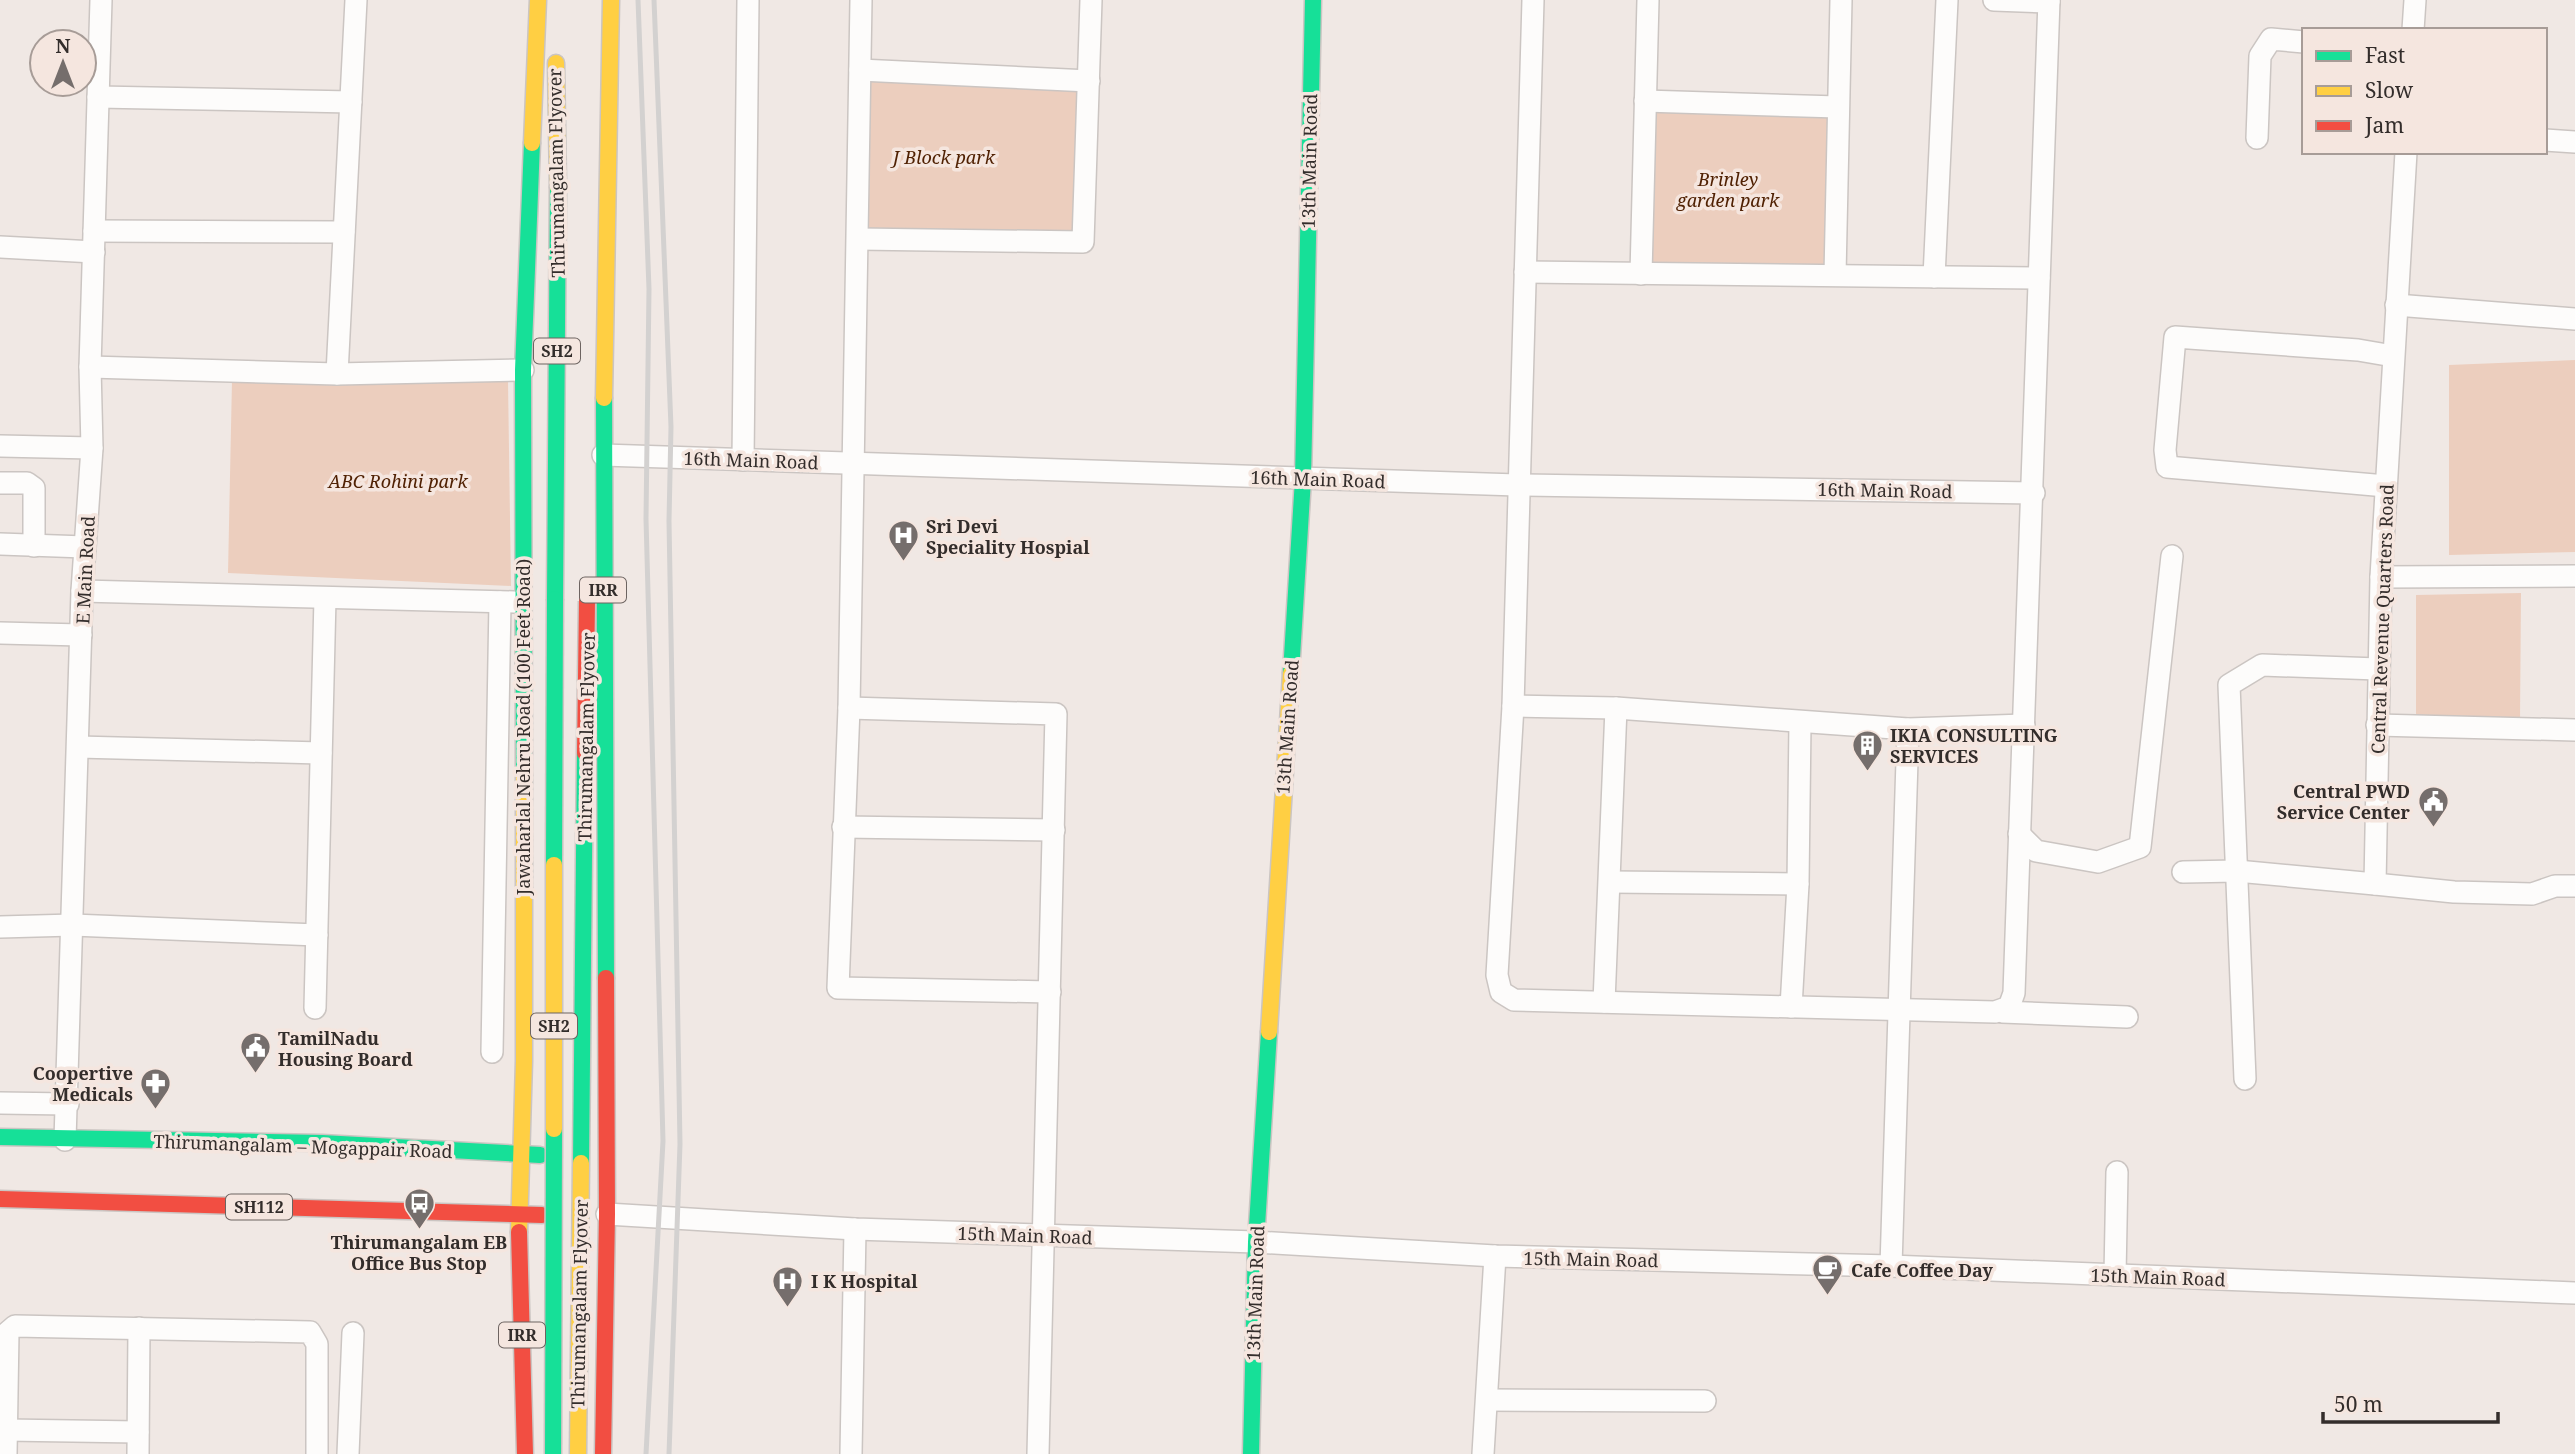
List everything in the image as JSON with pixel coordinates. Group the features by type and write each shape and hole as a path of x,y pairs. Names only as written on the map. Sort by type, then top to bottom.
{"main road":[{"name":"Jawaharlal Nehru Road (100 Feet Road)","path":"525,1454 519,1215 524,1061 523,370 539,29 538,0"},
{"path":"611,0 611,23"},
{"name":"13th Main Road","path":"1251,1454 1256,1242 1303,479 1313,0"},
{"name":"Thirumangalam Flyover","path":"591,78 611,23"},
{"name":"IRR","path":"603,1454 607,1157 603,455 611,23"},
{"name":"Thirumangalam Flyover","path":"539,29 558,66 553,1454"},
{"name":"Thirumangalam Flyover","path":"588,518 590,258"},
{"name":"Thirumangalam Flyover","path":"578,1454 587,594"},
{"path":"524,974 606,976"},
{"name":"Thirumangalam – Mogappair Road","path":"0,1137 322,1143 607,1157"},
{"name":"SH112","path":"0,1199 519,1215 607,1214"}],"street":[{"name":"E Main Road","path":"98,97 101,0"},
{"path":"337,374 356,0"},
{"path":"743,460 748,0"},
{"path":"861,0 849,708 838,988 1050,992"},
{"path":"858,239 1083,242 1091,0"},
{"path":"1534,0 1517,485 1513,705 1497,983 1501,992 1514,1000 1898,1008 2127,1017"},
{"path":"1641,274 1648,0"},
{"path":"1835,275 1841,0"},
{"path":"1934,277 1947,0"},
{"path":"1994,0 2049,1 2034,493 2014,993 2009,1007 2002,1012"},
{"path":"2413,28 2414,3"},
{"path":"2257,138 2260,56 2271,38 2302,42"},
{"path":"860,70 1088,81"},
{"path":"98,97 351,102"},
{"name":"E Main Road","path":"65,1140 82,591 92,448 90,367 98,98"},
{"path":"1645,101 1838,107"},
{"path":"2547,141 2575,142"},
{"name":"Central Revenue Quarters Road","path":"2375,884 2381,577 2406,154"},
{"path":"94,230 344,232"},
{"path":"0,247 94,253"},
{"path":"1525,272 2039,278"},
{"path":"2396,305 2575,319"},
{"path":"2386,486 2167,467 2165,450 2175,337 2358,350 2393,356"},
{"path":"90,367 337,374 523,370"},
{"path":"0,446 92,448"},
{"name":"16th Main Road","path":"603,455 1517,485 2034,493"},
{"path":"0,483 27,483 34,488 34,545"},
{"path":"0,544 86,547"},
{"path":"2019,834 2036,851 2098,862 2140,847 2172,555"},
{"path":"2381,577 2575,576"},
{"path":"82,591 522,603"},
{"path":"315,1008 325,598"},
{"path":"492,1052 500,602"},
{"path":"0,633 81,635"},
{"path":"2245,1079 2229,685 2262,665 2378,669"},
{"path":"1513,705 1616,708 1908,729 2024,725"},
{"path":"849,708 1056,714 1038,1454"},
{"path":"1604,1002 1611,883 1616,708"},
{"path":"1791,1007 1798,884 1800,723"},
{"path":"2377,725 2575,730"},
{"path":"1891,1266 1908,729"},
{"path":"78,747 321,753"},
{"path":"843,827 1054,830"},
{"path":"2183,872 2238,871 2454,892 2532,894 2554,886 2575,886"},
{"path":"1611,883 1798,884"},
{"path":"0,927 73,925 317,935"},
{"path":"0,1103 68,1104"},
{"path":"2115,1275 2117,1172"},
{"name":"15th Main Road","path":"607,1214 855,1229 1256,1242 1495,1256 1891,1266 2575,1293"},
{"path":"851,1454 855,1229"},
{"path":"1483,1454 1495,1256"},
{"path":"6,1454 8,1332 15,1326 310,1332 317,1344 317,1454"},
{"path":"138,1454 139,1328"},
{"path":"348,1454 353,1333"},
{"path":"1487,1399 1705,1401"},
{"path":"6,1430 138,1432"}],"green space":[{"name":"J Block park","path":"860,70 1089,81 1083,242 858,239"},
{"name":"Brinley garden park","path":"1645,101 1838,107 1835,275 1641,274"},
{"path":"2575,360 2575,552 2449,555 2449,365"},
{"name":"ABC Rohini park","path":"232,380 508,381 511,586 228,573"},
{"path":"2521,593 2520,721 2416,718 2416,595"}],"railway":[{"path":"638,0 649,289 646,519 663,1141 646,1454"},
{"path":"654,0 671,427 669,521 680,1144 669,1454"}],"traffic: fast":[{"path":"1291,673 1303,479 1313,0"},
{"path":"524,774 523,370 532,143"},
{"path":"555,599 558,187"},
{"path":"604,398 606,978"},
{"path":"554,865 555,599"},
{"path":"581,1163 585,753"},
{"path":"1251,1454 1256,1242 1269,1032"},
{"path":"553,1454 554,1129"},
{"path":"0,1137 322,1143 540,1155"}],"traffic: slow":[{"path":"532,143 538,0"},
{"path":"604,398 611,0"},
{"path":"556,63 558,187"},
{"path":"1269,1032 1291,673"},
{"path":"519,1232 524,1061 524,774"},
{"path":"554,865 554,1129"},
{"path":"578,1454 581,1163"}],"traffic: jam":[{"path":"585,753 587,601"},
{"path":"603,1454 607,1214 606,978"},
{"path":"0,1199 542,1215"},
{"path":"519,1232 525,1454"}],"place":[{"name":"Sri Devi Speciality Hospial","path":"903,563"},
{"name":"IKIA CONSULTING SERVICES","path":"1867,772"},
{"name":"Central PWD Service Center","path":"2433,828"},
{"name":"TamilNadu Housing Board","path":"255,1075"},
{"name":"Coopertive Medicals","path":"156,1110"},
{"name":"Thirumangalam EB Office Bus Stop","path":"419,1231"},
{"name":"Cafe Coffee Day","path":"1828,1297"},
{"name":"I K Hospital","path":"788,1308"}]}
